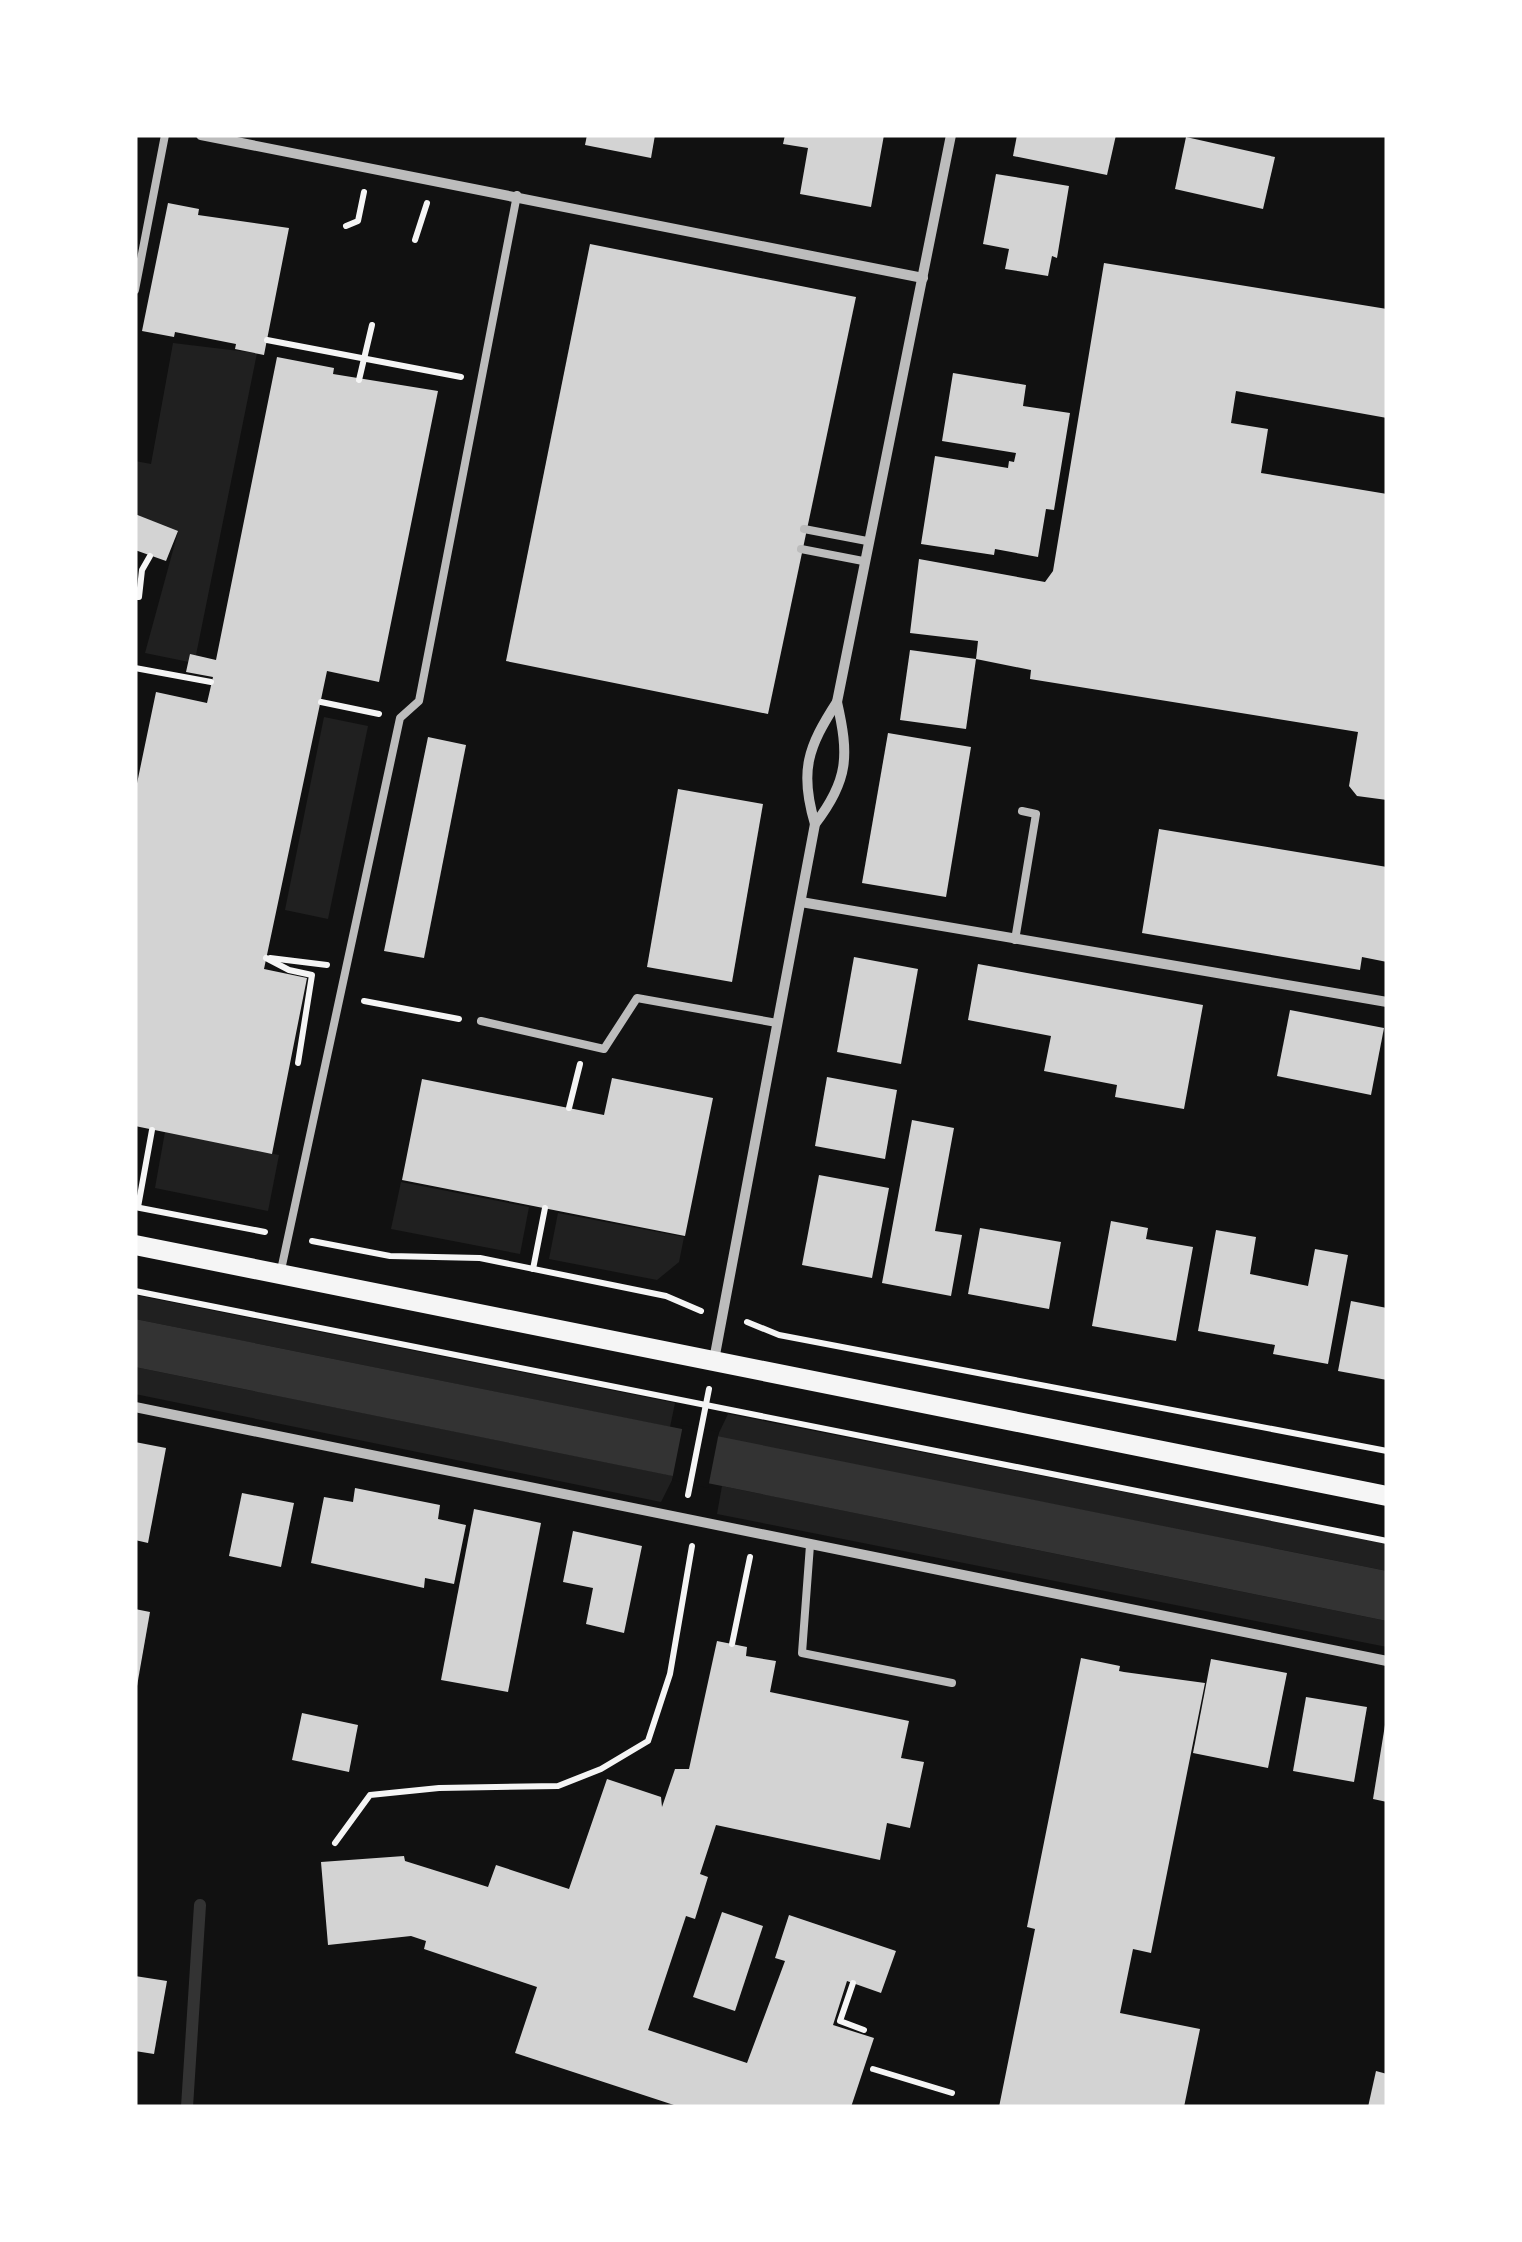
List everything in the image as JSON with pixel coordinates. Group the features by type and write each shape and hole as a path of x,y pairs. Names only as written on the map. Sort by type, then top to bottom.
{"main road":[{"path":"135,1244 1387,1496"}],"street":[{"path":"201,135 922,278"},
{"path":"816,824 804,788 813,741 837,702 866,541 951,135"},
{"path":"714,1360 816,824 838,794 847,746 837,702"},
{"path":"801,902 1387,1002"},
{"path":"135,1408 1387,1660"}],"lane":[{"path":"135,290 165,135"},
{"path":"280,1274 400,718 419,701 517,196"},
{"path":"804,529 866,541"},
{"path":"801,550 863,562"},
{"path":"1014,940 1036,814 1022,812"},
{"path":"480,1021 604,1049 637,998 777,1023"},
{"path":"810,1546 802,1653 952,1683"}],"path":[{"path":"346,226 358,220 369,166"},
{"path":"416,240 432,178"},
{"path":"359,380 372,325"},
{"path":"267,340 482,380"},
{"path":"135,597 139,597 142,570 150,556"},
{"path":"135,668 212,682"},
{"path":"321,702 355,709"},
{"path":"298,1052 312,975 289,970 266,958 327,965 341,996 480,1021"},
{"path":"569,1108 585,1043"},
{"path":"152,1130 137,1207 390,1256 468,1257 534,1269 666,1296 687,1308"},
{"path":"534,1269 545,1208"},
{"path":"135,1291 1387,1541"},
{"path":"762,1326 779,1335 1387,1452"},
{"path":"636,1391 639,1376"},
{"path":"764,1416 766,1401"},
{"path":"687,1501 706,1407"},
{"path":"334,1843 370,1795 438,1788 558,1786 602,1769 648,1741 670,1674 693,1540 686,1521"},
{"path":"732,1644 754,1534"},
{"path":"853,1984 840,2021 864,2030"},
{"path":"873,2069 952,2093"}],"shaded area":[{"path":"173,343 257,353 196,655 189,662 145,653 178,532 135,514 135,461 151,464"},
{"path":"324,717 368,726 328,919 285,910"},
{"path":"165,1132 279,1155 268,1211 155,1188"},
{"path":"401,1182 529,1207 520,1254 391,1229"},
{"path":"558,1213 684,1237 679,1262 657,1280 549,1259"},
{"path":"135,1295 675,1403 670,1427 135,1319"},
{"path":"135,1319 1387,1571 1387,1621 135,1367"},
{"path":"135,1367 674,1476 661,1502 135,1394"},
{"path":"728,1414 1387,1544 1387,1571 717,1437"},
{"path":"722,1486 1387,1621 1387,1647 717,1514"}],"pier":[{"path":"683,1425 719,1432 708,1488 672,1480"}],"building":[{"path":"587,135 655,135 651,158 585,145"},
{"path":"785,135 884,135 871,207 800,194 808,148 783,144"},
{"path":"1017,135 1116,135 1107,175 1013,156"},
{"path":"1186,137 1275,157 1263,209 1175,189"},
{"path":"996,174 1069,186 1057,258 1052,256 1048,276 1005,269 1009,249 983,244"},
{"path":"168,203 199,209 198,215 289,228 264,355 235,349 236,344 175,332 174,337 142,331"},
{"path":"590,244 856,297 768,714 506,661"},
{"path":"1104,263 1387,309 1387,418 1236,391 1231,423 1268,429 1261,473 1387,494 1387,800 1357,796 1349,786 1358,732 1030,679 1031,670 976,659 978,641 910,633 919,559 1045,582 1053,571"},
{"path":"277,357 334,368 333,374 438,391 379,682 327,671 264,969 307,978 272,1154 135,1126 135,793 156,692 207,703 213,677 186,672 190,654 216,660"},
{"path":"953,373 1026,385 1023,406 1070,413 1054,510 1046,509 1038,557 995,549 994,555 921,544 935,456 1008,468 1016,453 942,441"},
{"path":"135,514 178,531 166,561 135,550"},
{"path":"910,650 976,659 966,729 900,720"},
{"path":"888,733 971,747 946,897 862,883"},
{"path":"428,737 466,745 424,958 384,951"},
{"path":"678,789 763,804 732,982 647,967"},
{"path":"1159,829 1387,867 1387,962 1362,957 1360,970 1142,933"},
{"path":"854,957 918,969 901,1064 837,1052"},
{"path":"978,964 1203,1005 1184,1109 1115,1097 1117,1085 1044,1071 1051,1036 968,1020"},
{"path":"1290,1010 1384,1028 1371,1095 1277,1076"},
{"path":"827,1077 897,1090 885,1159 815,1146"},
{"path":"612,1078 713,1098 685,1236 402,1180 422,1079 604,1115"},
{"path":"912,1120 954,1128 935,1231 962,1235 951,1296 882,1283"},
{"path":"819,1175 889,1188 872,1278 802,1265"},
{"path":"1111,1221 1148,1228 1146,1239 1193,1247 1176,1341 1092,1326"},
{"path":"980,1228 1061,1242 1049,1309 968,1294"},
{"path":"1216,1230 1256,1237 1250,1274 1308,1286 1315,1249 1348,1255 1328,1364 1273,1354 1275,1345 1198,1331"},
{"path":"1351,1301 1387,1308 1387,1380 1338,1371"},
{"path":"135,1442 166,1448 148,1543 135,1540"},
{"path":"355,1488 440,1505 438,1519 466,1525 454,1584 425,1578 424,1588 311,1563 324,1497 353,1502"},
{"path":"242,1493 294,1503 281,1567 229,1556"},
{"path":"474,1509 541,1523 508,1692 441,1680"},
{"path":"573,1531 642,1546 624,1633 586,1624 593,1588 563,1582"},
{"path":"135,1609 150,1612 137,1686 135,1685"},
{"path":"717,1641 747,1647 746,1656 776,1661 770,1692 909,1721 901,1758 924,1762 910,1828 887,1823 880,1860 716,1825 700,1874 708,1877 695,1919 686,1916 648,2030 747,2063 785,1961 775,1958 789,1915 896,1951 881,1993 847,1981 833,2025 874,2038 851,2107 680,2107 515,2053 537,1987 424,1949 426,1941 411,1936 328,1945 321,1862 404,1856 405,1861 488,1887 496,1865 569,1889 607,1779 661,1797 662,1807 675,1769 689,1769"},
{"path":"1081,1658 1120,1666 1119,1671 1205,1683 1151,1953 1133,1949 1120,2013 1200,2029 1184,2107 999,2107 1035,1929 1027,1927"},
{"path":"1211,1659 1287,1673 1268,1768 1193,1753"},
{"path":"1306,1697 1367,1707 1354,1782 1293,1771"},
{"path":"302,1713 358,1725 349,1772 292,1760"},
{"path":"1387,1726 1387,1802 1373,1799"},
{"path":"722,1912 763,1926 735,2011 693,1997"},
{"path":"135,1976 167,1981 154,2054 135,2051"},
{"path":"1376,2071 1387,2074 1387,2107 1368,2107"}],"waterway":[{"path":"187,2107 200,1905"}]}
